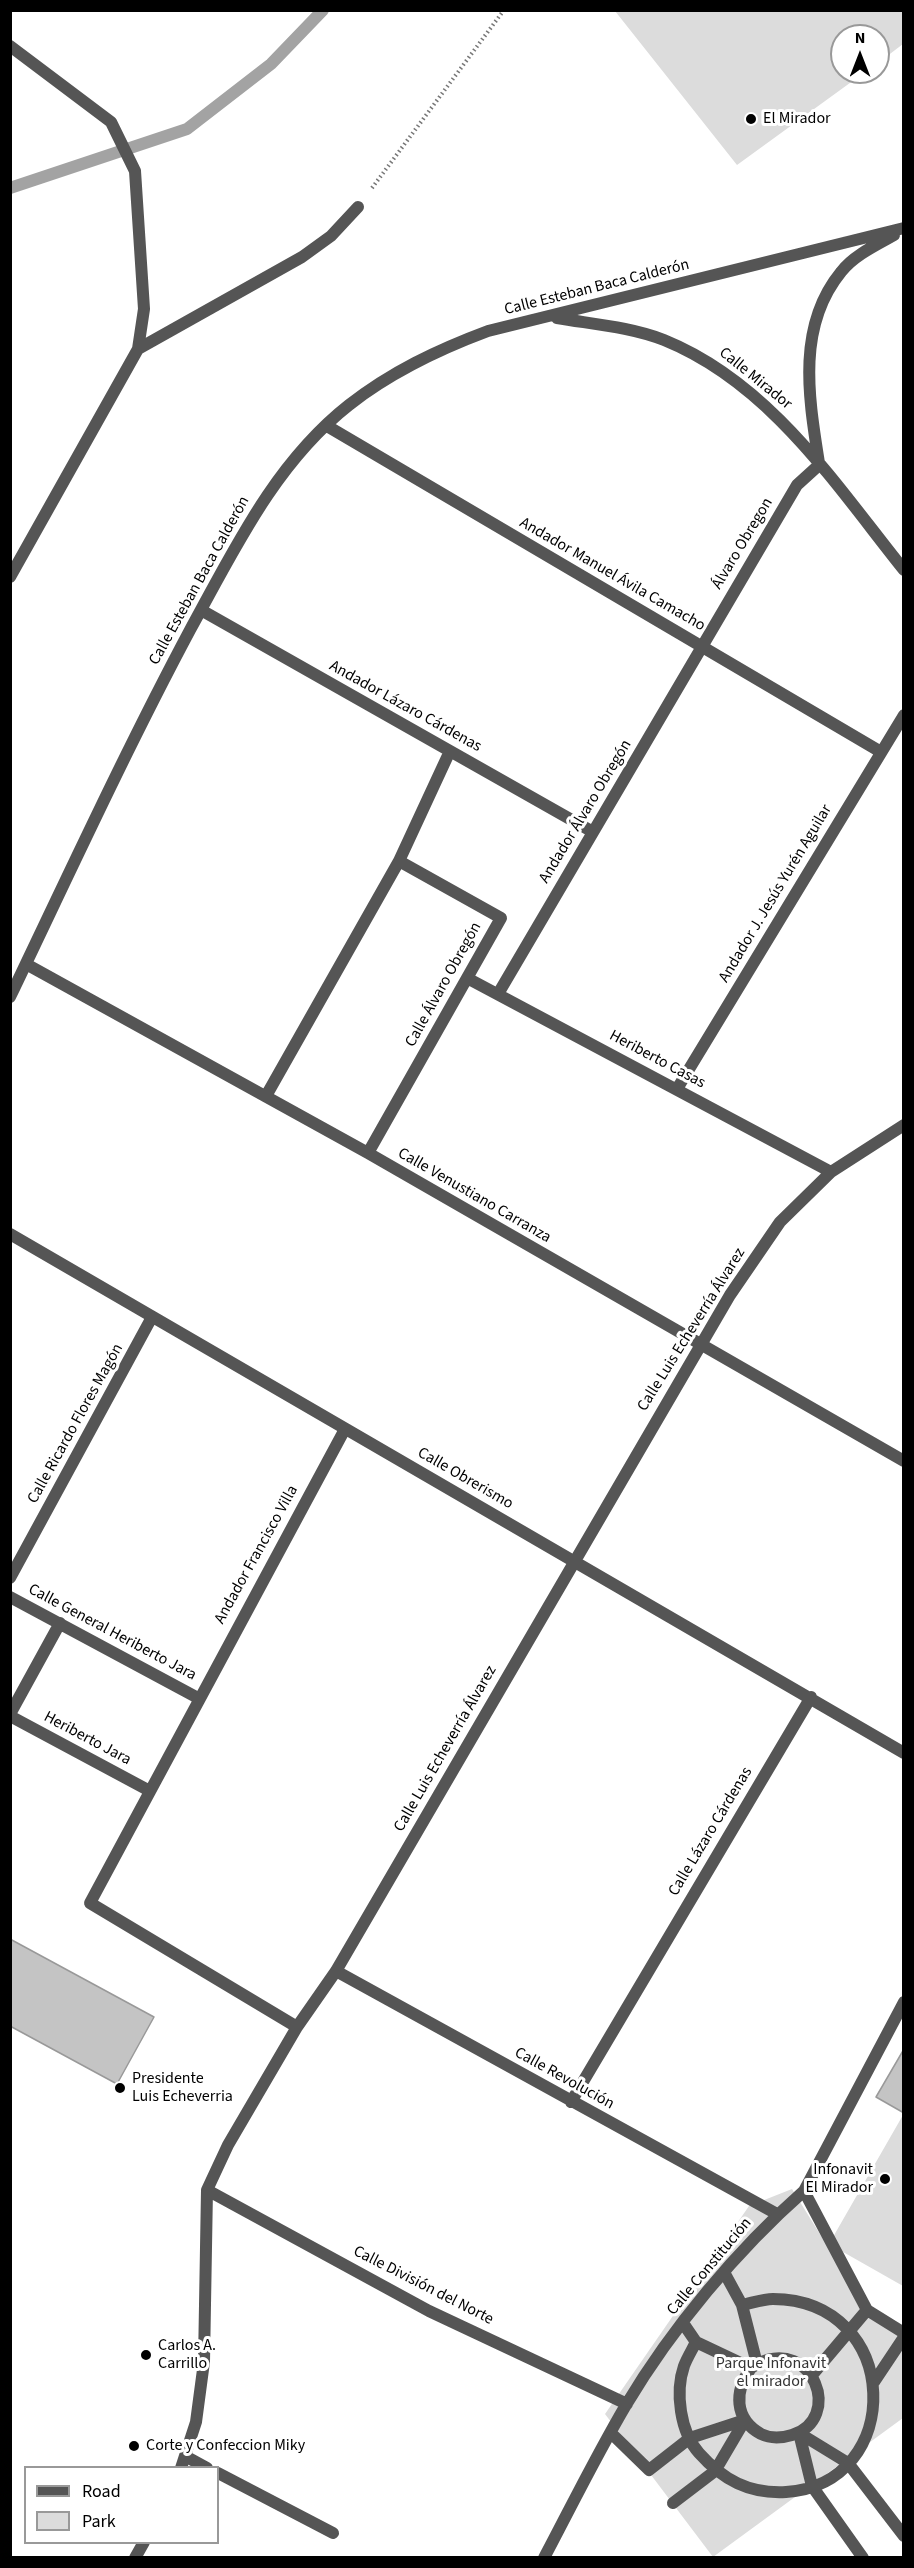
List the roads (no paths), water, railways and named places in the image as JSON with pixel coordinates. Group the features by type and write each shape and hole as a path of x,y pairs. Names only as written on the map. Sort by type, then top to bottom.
{"street":[{"path":"10,46 111,122 135,171 136,217 144,309 138,349 16,556 10,577"},
{"path":"138,349 302,257 331,236 358,207"},
{"name":"Calle Esteban Baca Calderón","path":"10,997 142,721 246,527 278,480 348,406 390,376 439,349 488,331 903,228"},
{"name":"Calle Mirador","path":"819,465 809,401 809,347 821,304 842,271 872,247 903,228"},
{"name":"Calle Mirador","path":"550,317 605,326 661,339 705,359 750,392 781,421 903,570"},
{"name":"Andador Manuel Ávila Camacho","path":"327,426 881,752"},
{"name":"Álvaro Obregon","path":"702,646 797,485 819,465"},
{"name":"Andador Lázaro Cárdenas","path":"201,610 593,831"},
{"name":"Andador Álvaro Obregón","path":"498,994 702,646"},
{"name":"Andador J. Jesús Yurén Aguilar","path":"677,1089 903,715"},
{"path":"266,1096 399,861 450,751"},
{"name":"Calle Álvaro Obregón","path":"368,1154 501,918 399,861"},
{"name":"Calle Venustiano Carranza","path":"26,964 266,1096 903,1461"},
{"name":"Heriberto Casas","path":"467,978 831,1172"},
{"name":"Calle Luis Echeverría Álvarez","path":"183,2462 196,2422 204,2362 207,2190 228,2145 297,2027 336,1971 700,1344 780,1222 831,1172 903,1125"},
{"name":"Calle Obrerismo","path":"10,1234 811,1697 903,1753"},
{"name":"Calle Ricardo Flores Magón","path":"10,1578 152,1317"},
{"name":"Andador Francisco Villa","path":"148,1790 345,1429"},
{"name":"Calle General Heriberto Jara","path":"10,1597 198,1698"},
{"name":"Heriberto Jara","path":"60,1623 10,1715 148,1790"},
{"name":"Calle Lázaro Cárdenas","path":"571,2102 811,1697"},
{"path":"148,1790 90,1903 297,2027"},
{"name":"Calle Revolución","path":"336,1971 777,2214"},
{"name":"Calle Constitución","path":"544,2558 627,2404 683,2324 724,2272 777,2214 804,2191 903,2002"},
{"name":"Calle División del Norte","path":"207,2190 429,2311 627,2404"},
{"path":"804,2191 867,2310 903,2335 874,2382"},
{"path":"724,2272 742,2305 754,2366"},
{"path":"696,2342 684,2367 680,2395 684,2424 696,2450 715,2471 741,2486 769,2493 798,2491 812,2486 825,2481 848,2463 865,2439 874,2412 874,2382 866,2355 850,2330 827,2312 800,2301 771,2299 742,2305"},
{"path":"812,2375 867,2310"},
{"path":"683,2324 696,2342 754,2366"},
{"path":"783,2358 800,2363 812,2375 818,2390 818,2407 811,2422 799,2433 782,2438 766,2436 751,2428 745,2420 738,2398 741,2381 754,2366 766,2360 783,2358"},
{"path":"611,2433 649,2470 690,2438 745,2420"},
{"path":"673,2503 715,2471 745,2420"},
{"path":"799,2433 848,2463 903,2536"},
{"path":"799,2433 812,2486 862,2558"},
{"path":"183,2462 199,2466"},
{"path":"219,2474 333,2533"},
{"path":"135,2558 143,2544"}],"waterway":[{"path":"10,188 187,129 271,64 323,10"}],"place":[{"name":"El Mirador","path":"751,119"},
{"name":"Presidente Luis Echeverria","path":"120,2088"},
{"name":"Infonavit El Mirador","path":"885,2179"},
{"name":"Carlos A. Carrillo","path":"146,2355"},
{"name":"Corte y Confeccion Miky","path":"134,2446"}],"park label":[{"name":"Parque Infonavit el mirador","path":"771,2373"}]}
